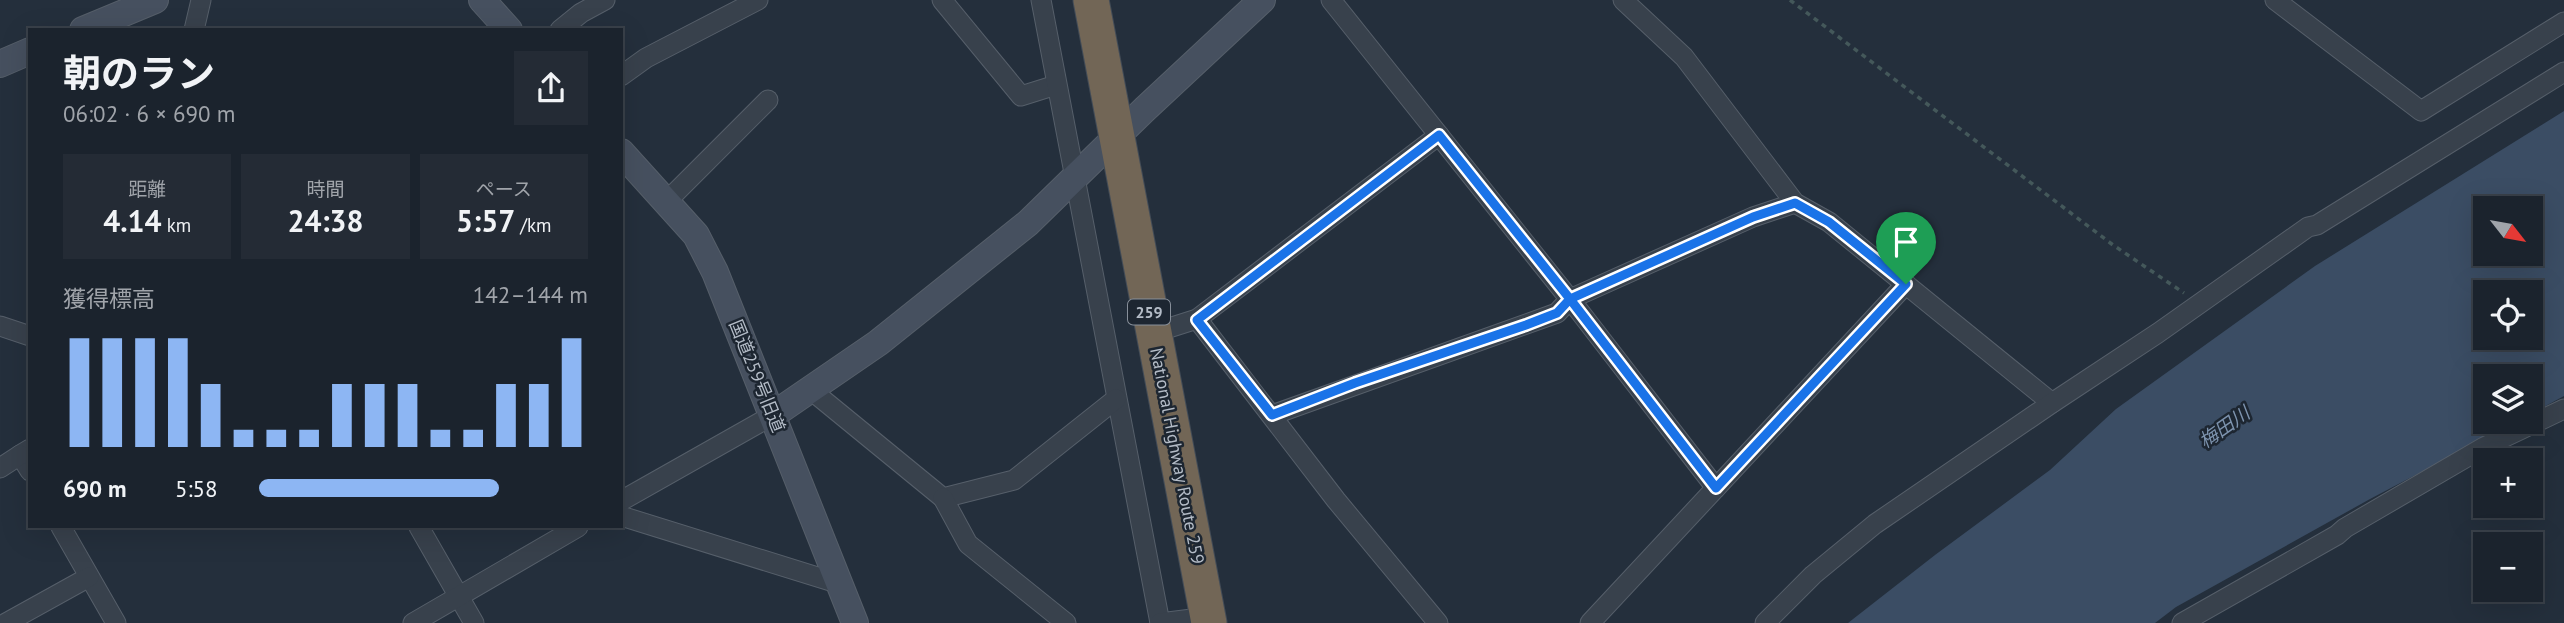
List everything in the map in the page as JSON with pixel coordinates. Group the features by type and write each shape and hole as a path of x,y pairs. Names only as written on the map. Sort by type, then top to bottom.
{"highway":[{"name":"National Highway Route 259","path":"1091,0 1208,620"}],"street":[{"path":"88,28 155,0"},
{"path":"194,28 201,0"},
{"path":"482,0 507,28"},
{"path":"562,28 581,13 605,0"},
{"path":"623,75 646,58 758,0"},
{"path":"942,0 1021,96 1056,85"},
{"path":"1041,0 1160,623 1208,620"},
{"path":"623,500 773,415 878,343 1028,223 1116,136 1262,0"},
{"path":"1331,0 1570,299 1716,488"},
{"path":"1623,0 1684,57 1795,203 1829,222 2052,402"},
{"path":"2275,0 2421,111 2564,22"},
{"path":"0,64 28,52"},
{"path":"1765,623 1813,575 1875,524 2308,228 2317,225 2564,72"},
{"path":"667,201 768,100"},
{"path":"1153,334 1197,320 1439,135"},
{"name":"国道259号旧道","path":"623,154 695,235 715,272 855,623"},
{"path":"1272,415 1355,383 1557,313 1570,299 1753,217 1795,203"},
{"path":"1590,623 1906,284"},
{"path":"1197,320 1336,500 1438,623"},
{"path":"0,326 28,335"},
{"path":"811,390 943,498 968,544 1054,619"},
{"path":"943,498 1014,480 1116,399"},
{"path":"2182,623 2484,447 2564,409"},
{"path":"0,468 27,458"},
{"path":"623,517 840,584"},
{"path":"62,528 116,623"},
{"path":"420,528 474,623"},
{"path":"412,623 576,528"},
{"path":"6,623 89,577"}],"path":[{"path":"1790,0 2113,245 2200,304"}],"water":[{"name":"梅田川","path":"2564,111 2564,396 2543,407 2543,364 2473,364 2473,434 2493,434 2176,607 2155,623 1848,623 2050,470 2116,409 2315,266"}],"route":[{"path":"1906,284 1716,488 1570,299 1439,135 1227,294 1197,320 1272,415 1355,383 1557,313 1570,299 1753,217 1795,203 1829,222 1906,284"}]}
